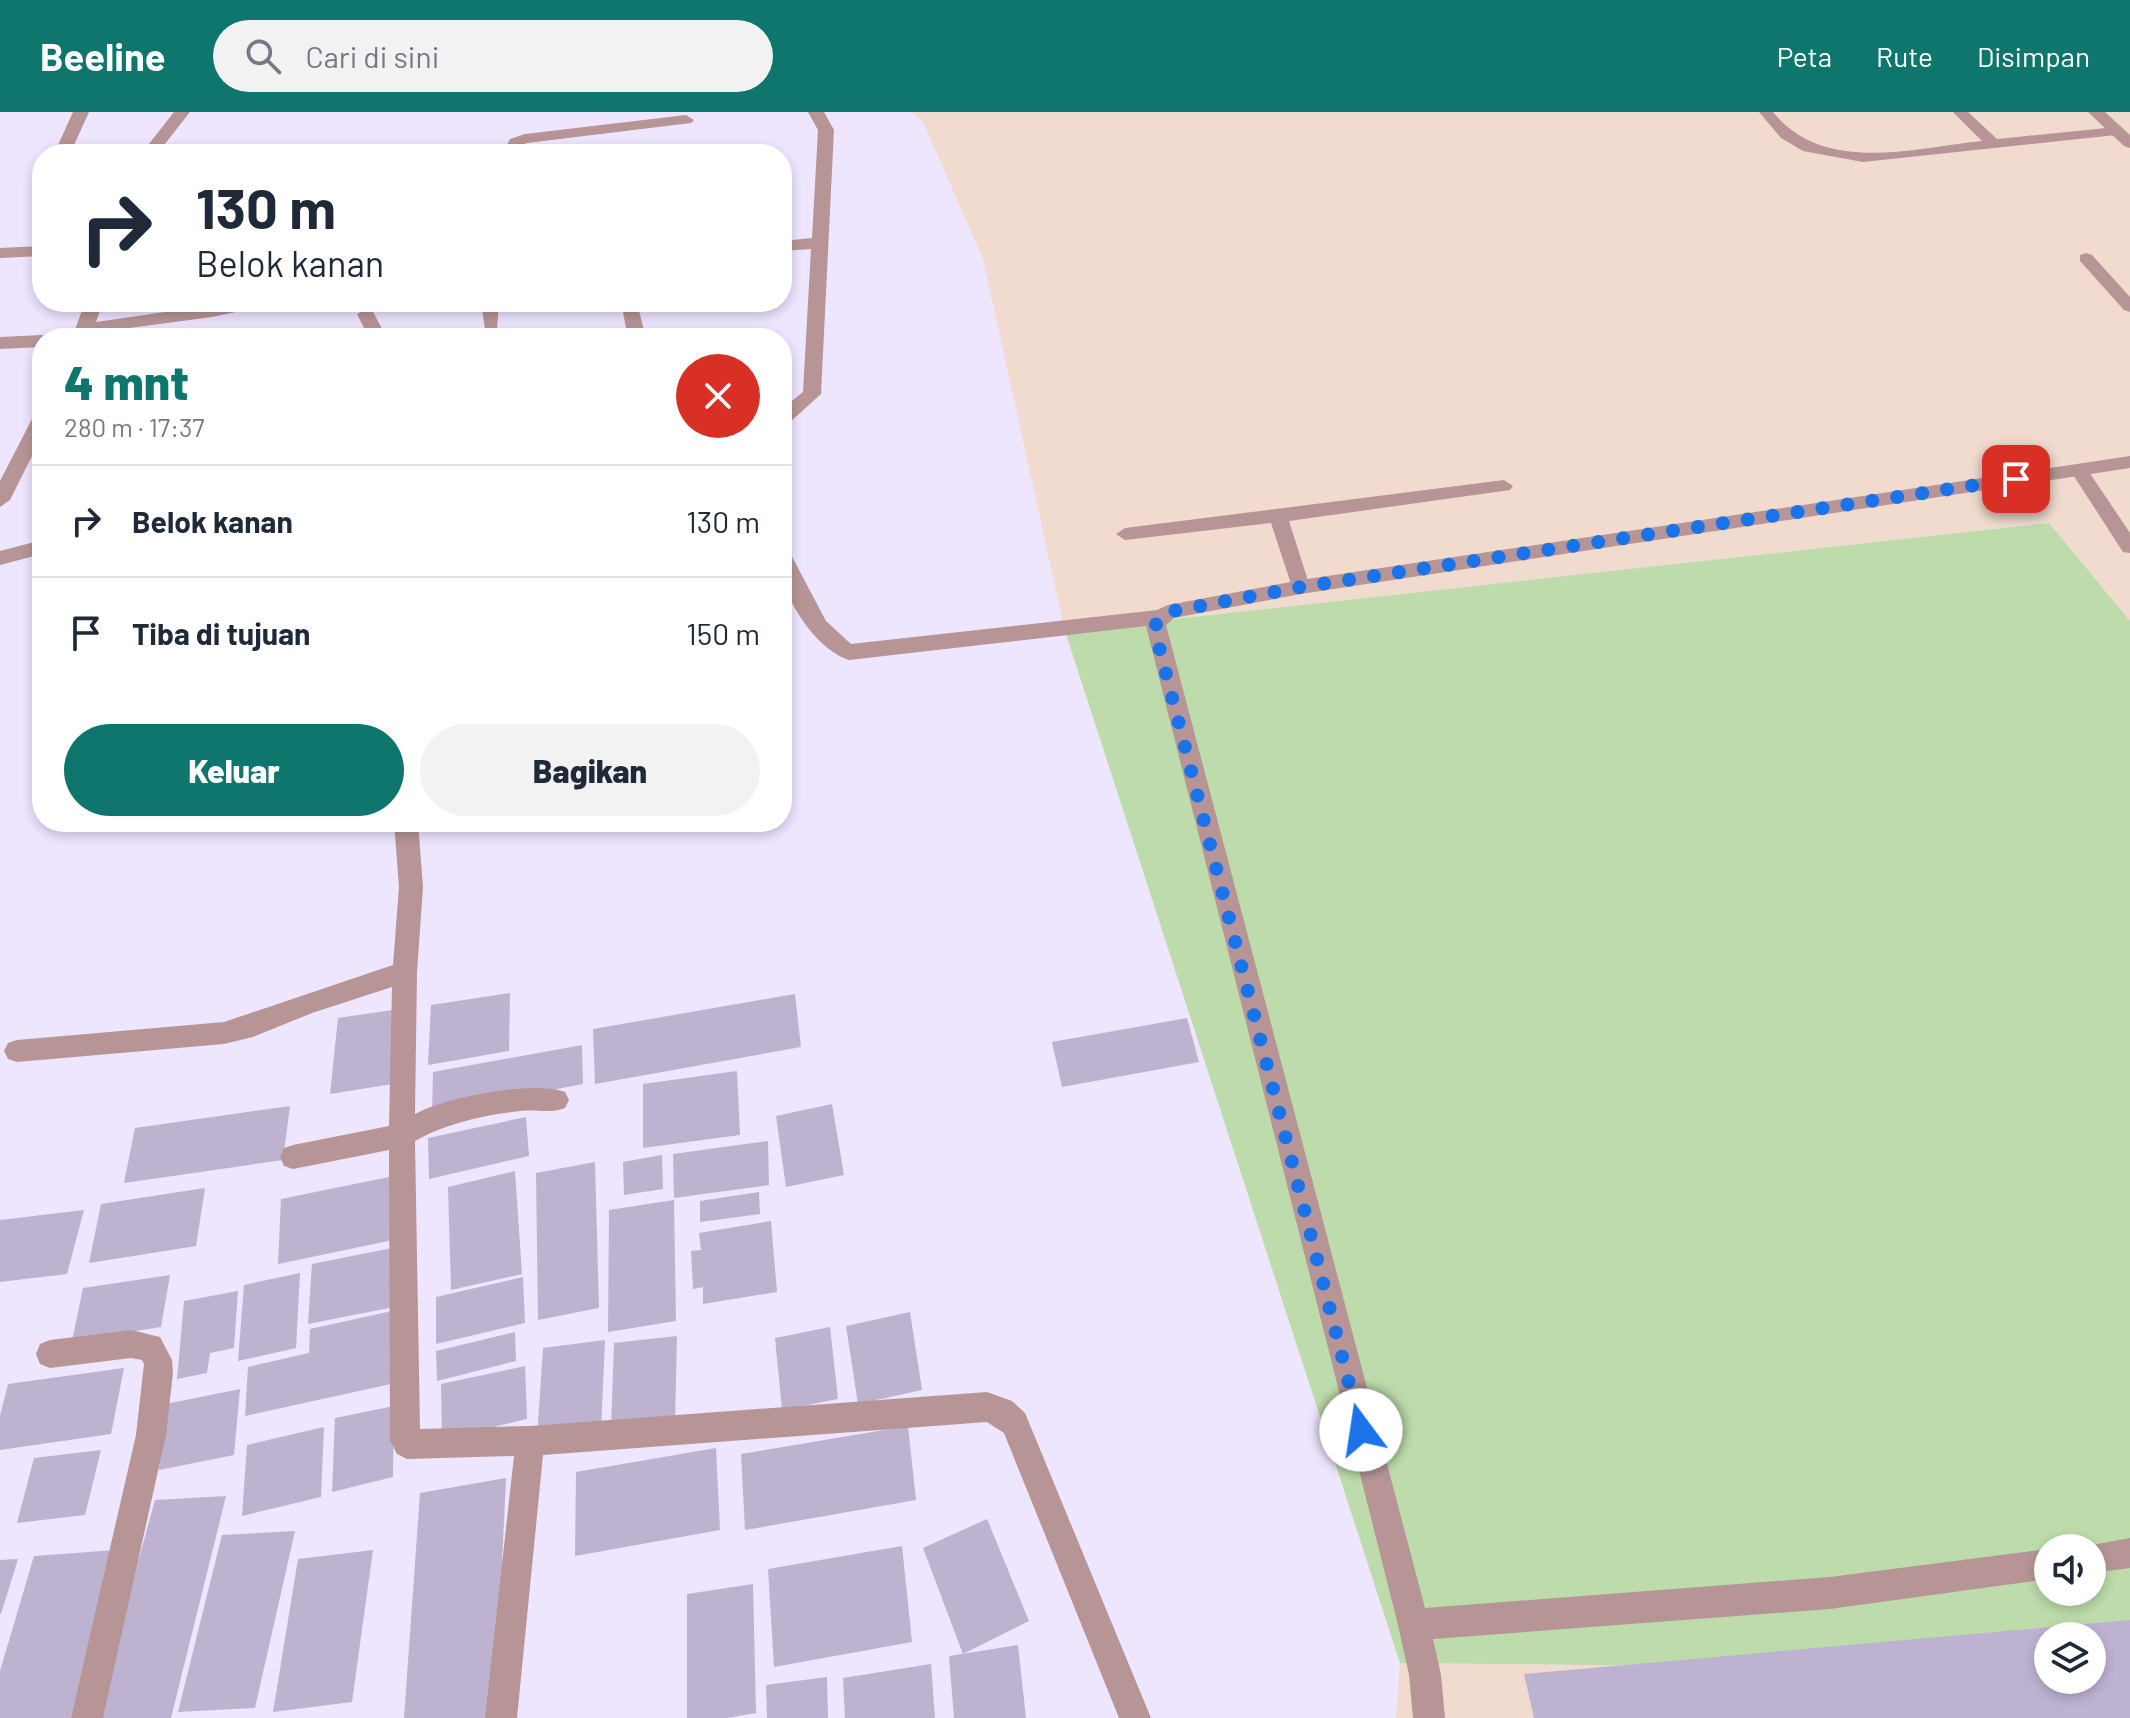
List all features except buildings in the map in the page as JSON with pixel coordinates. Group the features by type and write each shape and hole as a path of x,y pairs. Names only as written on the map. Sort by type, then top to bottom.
{"street":[{"path":"67,144 81,112"},
{"path":"157,144 182,112"},
{"path":"792,411 812,394 826,130 816,112"},
{"path":"2096,112 2130,143"},
{"path":"515,144 525,139 686,120"},
{"path":"792,245 818,243"},
{"path":"0,253 32,251"},
{"path":"118,328 212,312"},
{"path":"490,312 491,325"},
{"path":"366,314 373,328"},
{"path":"0,343 32,341"},
{"path":"0,500 32,437"},
{"path":"792,589 835,647 849,652 1161,617 1178,610 1301,587 2130,462"},
{"path":"0,558 32,550"},
{"path":"1161,617 1156,623 1159,650 1414,1625 1425,1675 1429,1718"},
{"path":"407,832 411,887 405,972 402,1135 405,1440 413,1446 530,1441 987,1407 1002,1411 1015,1423 1135,1718"},
{"path":"17,1051 224,1033 253,1026 306,1004 405,972"},
{"path":"293,1157 402,1135 430,1119 478,1107 522,1099 556,1100"},
{"path":"50,1354 131,1344 150,1347 158,1360 151,1435 87,1718"},
{"path":"501,1718 530,1441"},
{"path":"2106,1556 2130,1553"},
{"path":"1414,1625 1830,1593 2034,1566"}],"lane":[{"path":"1766,112 1781,133 1789,138 1835,155 1863,158 2116,131"},
{"path":"1960,112 1992,143"},
{"path":"2086,258 2130,307"},
{"path":"2079,470 2130,547"},
{"path":"1125,534 1504,486"},
{"path":"1278,516 1301,587"}],"shaded area":[{"path":"911,112 2130,112 2130,621 2049,523 1065,631 983,259 923,122"},
{"path":"1400,1663 2034,1670 2034,1694 2106,1694 2130,1718 1396,1718"}],"green space":[{"path":"2049,523 2130,621 2130,1671 2106,1649 2106,1622 2034,1622 2034,1670 1400,1663 1065,631"}],"route":[{"path":"1361,1430 1156,635 1156,623 1168,612 1301,587 2016,479"}]}
